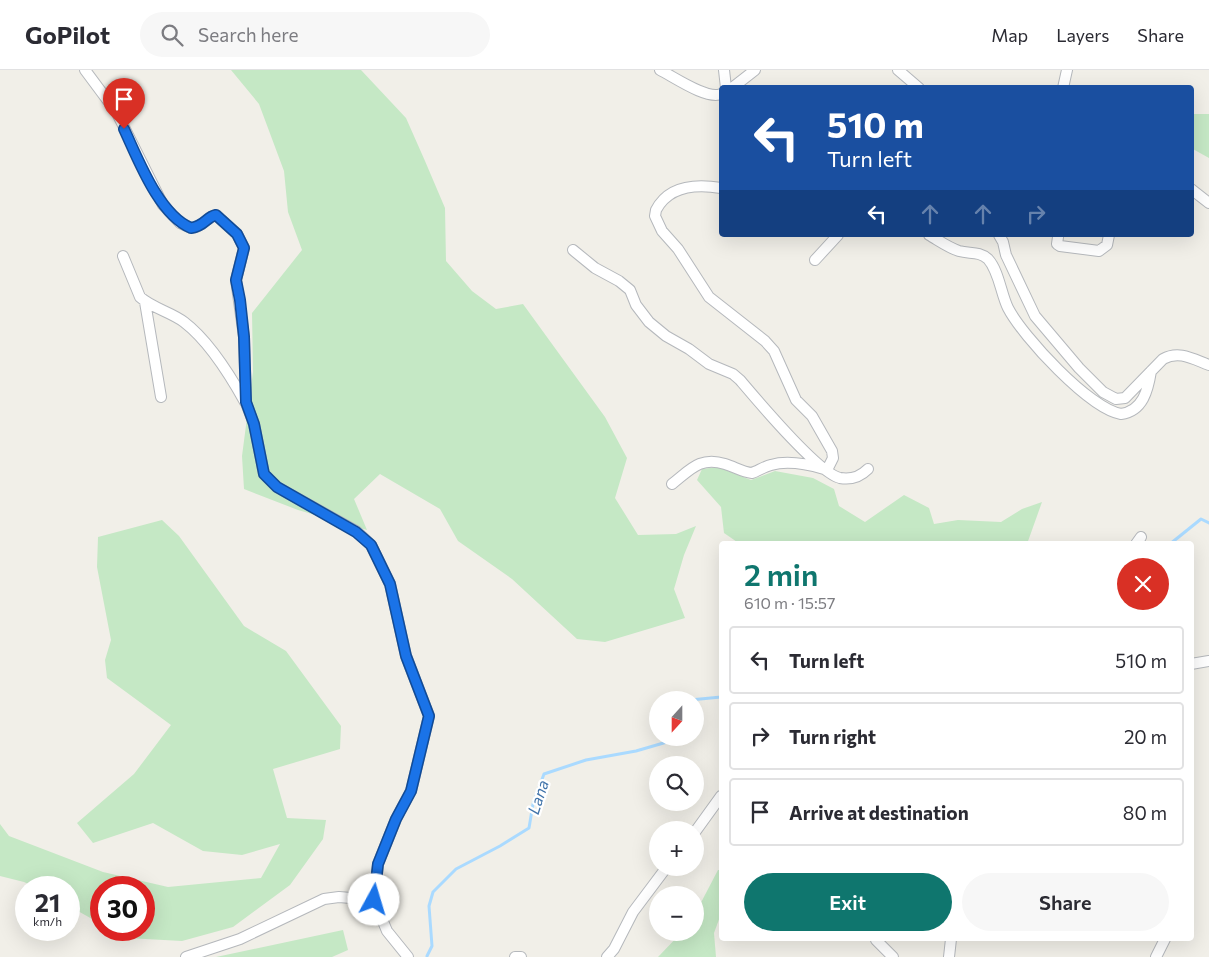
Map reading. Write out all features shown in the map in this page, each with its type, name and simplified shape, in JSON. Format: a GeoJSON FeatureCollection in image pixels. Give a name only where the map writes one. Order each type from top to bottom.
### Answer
{"type":"FeatureCollection","features":[{"type":"Feature","properties":{"kind":"street"},"geometry":{"type":"LineString","coordinates":[[85,70],[117,113],[163,205],[172,216],[191,228],[201,226],[210,217],[216,215],[231,226],[242,242],[244,248],[236,280],[244,337],[246,402]]}},
{"type":"Feature","properties":{"kind":"street"},"geometry":{"type":"LineString","coordinates":[[660,70],[706,94],[719,95]]}},
{"type":"Feature","properties":{"kind":"street"},"geometry":{"type":"LineString","coordinates":[[724,70],[726,85]]}},
{"type":"Feature","properties":{"kind":"street"},"geometry":{"type":"LineString","coordinates":[[736,85],[755,70]]}},
{"type":"Feature","properties":{"kind":"street"},"geometry":{"type":"LineString","coordinates":[[898,70],[916,85]]}},
{"type":"Feature","properties":{"kind":"street"},"geometry":{"type":"LineString","coordinates":[[1064,85],[1068,70]]}},
{"type":"Feature","properties":{"kind":"street"},"geometry":{"type":"LineString","coordinates":[[719,188],[690,187],[669,194],[656,210],[658,224],[678,249],[709,297],[766,342],[774,351],[796,400],[812,416],[832,450],[833,458],[827,470]]}},
{"type":"Feature","properties":{"kind":"street"},"geometry":{"type":"LineString","coordinates":[[1194,191],[1209,203]]}},
{"type":"Feature","properties":{"kind":"street"},"geometry":{"type":"LineString","coordinates":[[814,260],[836,237]]}},
{"type":"Feature","properties":{"kind":"street"},"geometry":{"type":"LineString","coordinates":[[933,237],[958,251],[981,254],[990,262],[1008,308],[1021,329],[1038,349],[1105,409],[1121,414],[1138,407],[1146,392],[1151,371]]}},
{"type":"Feature","properties":{"kind":"street"},"geometry":{"type":"LineString","coordinates":[[1000,237],[1034,316],[1092,383],[1111,398],[1120,399],[1129,395],[1163,359],[1175,354],[1209,365]]}},
{"type":"Feature","properties":{"kind":"street"},"geometry":{"type":"LineString","coordinates":[[1058,237],[1057,244],[1060,246],[1099,251],[1107,245],[1109,237]]}},
{"type":"Feature","properties":{"kind":"street"},"geometry":{"type":"LineString","coordinates":[[574,250],[595,268],[619,281],[630,290],[636,305],[648,322],[709,364],[733,374],[740,380],[790,437],[827,470],[839,478],[851,478],[861,476],[868,469]]}},
{"type":"Feature","properties":{"kind":"street"},"geometry":{"type":"LineString","coordinates":[[123,256],[140,297],[145,302],[164,310],[195,332],[216,358],[246,402],[254,424],[264,474],[268,481],[356,532],[371,545],[390,584],[406,656],[429,716],[411,791],[396,819],[378,864],[374,900],[388,931],[408,957]]}},
{"type":"Feature","properties":{"kind":"street"},"geometry":{"type":"LineString","coordinates":[[145,302],[161,397]]}},
{"type":"Feature","properties":{"kind":"street"},"geometry":{"type":"LineString","coordinates":[[672,484],[695,466],[714,461],[752,473],[770,465],[781,463],[806,464],[827,470]]}},
{"type":"Feature","properties":{"kind":"street"},"geometry":{"type":"LineString","coordinates":[[1194,663],[1209,661]]}},
{"type":"Feature","properties":{"kind":"street"},"geometry":{"type":"LineString","coordinates":[[703,821],[719,799]]}},
{"type":"Feature","properties":{"kind":"street"},"geometry":{"type":"LineString","coordinates":[[607,957],[614,949],[633,912],[660,876]]}},
{"type":"Feature","properties":{"kind":"street"},"geometry":{"type":"LineString","coordinates":[[186,957],[240,939],[324,899],[339,897],[374,900]]}},
{"type":"Feature","properties":{"kind":"street"},"geometry":{"type":"LineString","coordinates":[[877,941],[893,957]]}},
{"type":"Feature","properties":{"kind":"street"},"geometry":{"type":"LineString","coordinates":[[949,957],[951,941]]}},
{"type":"Feature","properties":{"kind":"street"},"geometry":{"type":"LineString","coordinates":[[1156,957],[1165,941]]}},
{"type":"Feature","properties":{"kind":"street"},"geometry":{"type":"LineString","coordinates":[[515,957],[521,957]]}},
{"type":"Feature","properties":{"kind":"green space"},"geometry":{"type":"Polygon","coordinates":[[[231,70],[361,70],[406,118],[445,208],[446,261],[472,291],[496,309],[523,304],[605,417],[627,458],[615,498],[638,535],[676,534],[696,526],[684,555],[674,589],[685,618],[605,642],[577,639],[512,579],[458,541],[440,509],[380,474],[354,499],[367,530],[298,510],[244,489],[242,456],[253,372],[252,313],[302,250],[288,212],[284,171],[259,104],[231,70]]]}},
{"type":"Feature","properties":{"kind":"green space"},"geometry":{"type":"Polygon","coordinates":[[[1194,114],[1209,114],[1209,158],[1194,150],[1194,114]]]}},
{"type":"Feature","properties":{"kind":"green space"},"geometry":{"type":"Polygon","coordinates":[[[718,467],[751,480],[775,471],[813,478],[834,489],[839,506],[865,522],[904,495],[929,508],[934,524],[958,520],[1001,522],[1022,509],[1042,502],[1028,541],[736,541],[724,533],[721,507],[697,480],[702,469],[718,467]]]}},
{"type":"Feature","properties":{"kind":"green space"},"geometry":{"type":"Polygon","coordinates":[[[162,520],[179,536],[244,626],[286,651],[341,726],[340,749],[273,769],[287,818],[326,820],[323,839],[290,885],[233,927],[182,941],[155,940],[155,884],[168,887],[261,878],[280,844],[242,855],[203,851],[153,823],[93,843],[77,823],[134,774],[171,725],[107,678],[105,660],[111,640],[97,567],[98,537],[162,520]]]}},
{"type":"Feature","properties":{"kind":"green space"},"geometry":{"type":"Polygon","coordinates":[[[0,824],[9,836],[103,872],[120,876],[90,876],[90,918],[80,912],[80,876],[15,876],[15,880],[0,876],[0,824]]]}},
{"type":"Feature","properties":{"kind":"green space"},"geometry":{"type":"Polygon","coordinates":[[[719,870],[719,919],[714,933],[716,957],[658,957],[673,941],[704,941],[704,897],[719,870]]]}},
{"type":"Feature","properties":{"kind":"green space"},"geometry":{"type":"Polygon","coordinates":[[[343,930],[348,950],[332,957],[216,957],[343,930]]]}},
{"type":"Feature","properties":{"kind":"waterway"},"geometry":{"type":"LineString","coordinates":[[1174,541],[1201,519],[1209,523]]}},
{"type":"Feature","properties":{"kind":"waterway","name":"Lana"},"geometry":{"type":"LineString","coordinates":[[704,699],[719,697]]}},
{"type":"Feature","properties":{"kind":"waterway","name":"Lana"},"geometry":{"type":"LineString","coordinates":[[427,956],[432,946],[429,906],[433,892],[456,869],[529,828],[533,804],[544,774],[586,760],[653,746]]}},
{"type":"Feature","properties":{"kind":"route"},"geometry":{"type":"LineString","coordinates":[[124,129],[163,205],[172,216],[180,223],[191,228],[201,226],[210,217],[216,215],[231,226],[242,242],[244,248],[236,280],[244,337],[246,402],[254,424],[264,474],[268,481],[366,539],[381,562],[390,584],[406,656],[429,716],[411,791],[396,819],[378,864],[374,900]]}}]}
